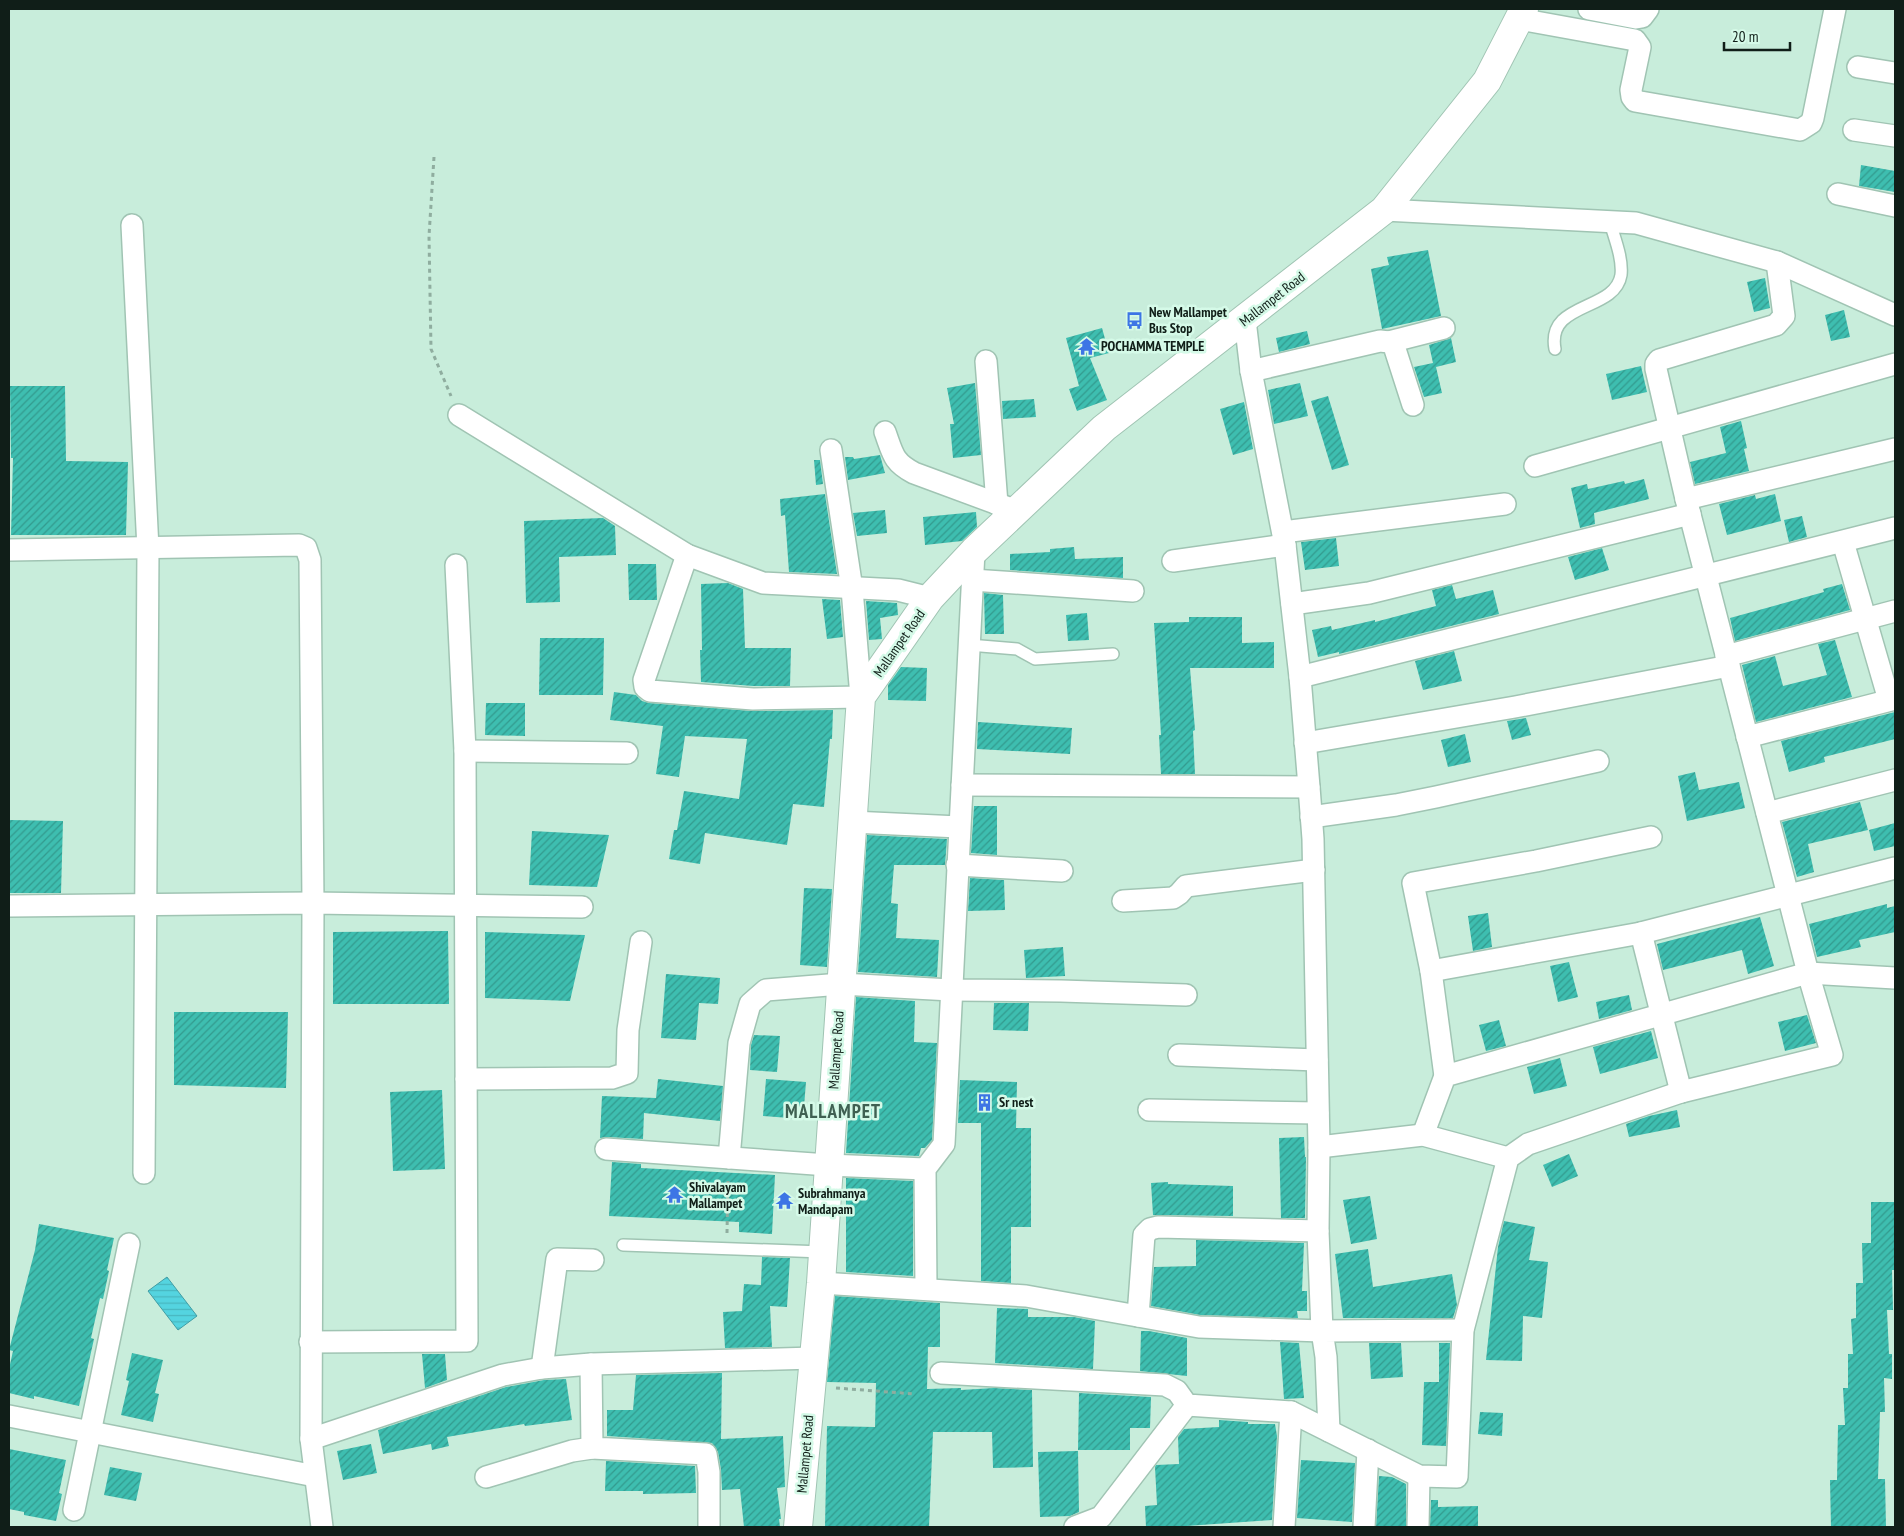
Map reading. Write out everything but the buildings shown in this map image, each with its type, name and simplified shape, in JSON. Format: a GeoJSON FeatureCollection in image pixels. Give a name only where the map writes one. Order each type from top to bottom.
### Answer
{"type":"FeatureCollection","features":[{"type":"Feature","properties":{"kind":"main road","name":"Mallampet Road"},"geometry":{"type":"LineString","coordinates":[[798,1527],[820,1283],[861,697],[930,598],[974,551],[1007,508],[1104,428],[1384,210],[1487,81],[1522,14]]}},
{"type":"Feature","properties":{"kind":"street"},"geometry":{"type":"LineString","coordinates":[[1589,9],[1636,18],[1642,16],[1648,9]]}},
{"type":"Feature","properties":{"kind":"street"},"geometry":{"type":"LineString","coordinates":[[1522,14],[1634,40],[1640,47],[1631,90],[1635,101],[1800,130],[1811,123],[1813,118],[1834,9]]}},
{"type":"Feature","properties":{"kind":"street"},"geometry":{"type":"LineString","coordinates":[[1858,67],[1895,73]]}},
{"type":"Feature","properties":{"kind":"street"},"geometry":{"type":"LineString","coordinates":[[1854,130],[1895,136]]}},
{"type":"Feature","properties":{"kind":"street"},"geometry":{"type":"LineString","coordinates":[[1838,194],[1895,206]]}},
{"type":"Feature","properties":{"kind":"street"},"geometry":{"type":"LineString","coordinates":[[1384,210],[1636,223],[1777,262],[1895,315]]}},
{"type":"Feature","properties":{"kind":"street"},"geometry":{"type":"LineString","coordinates":[[132,225],[148,548],[144,1173]]}},
{"type":"Feature","properties":{"kind":"street"},"geometry":{"type":"LineString","coordinates":[[941,1373],[1165,1385],[1176,1391],[1187,1405],[1291,1412],[1419,1476],[1457,1476],[1463,1330],[1508,1158],[1528,1144],[1681,1092],[1832,1055],[1808,973],[1705,576],[1656,369],[1656,364],[1659,360],[1776,325],[1781,321],[1784,316],[1777,262]]}},
{"type":"Feature","properties":{"kind":"street"},"geometry":{"type":"LineString","coordinates":[[1245,320],[1251,371],[1284,539],[1300,677],[1309,787],[1314,870],[1319,1147],[1318,1231],[1322,1331],[1329,1430]]}},
{"type":"Feature","properties":{"kind":"street"},"geometry":{"type":"LineString","coordinates":[[1251,371],[1380,341],[1389,342],[1444,328]]}},
{"type":"Feature","properties":{"kind":"street"},"geometry":{"type":"LineString","coordinates":[[1389,342],[1394,346],[1413,405]]}},
{"type":"Feature","properties":{"kind":"street"},"geometry":{"type":"LineString","coordinates":[[885,432],[894,458],[901,466],[914,473],[1007,508],[986,361]]}},
{"type":"Feature","properties":{"kind":"street"},"geometry":{"type":"LineString","coordinates":[[1535,466],[1895,364]]}},
{"type":"Feature","properties":{"kind":"street"},"geometry":{"type":"LineString","coordinates":[[458,415],[687,556],[763,583],[898,590],[930,598]]}},
{"type":"Feature","properties":{"kind":"street"},"geometry":{"type":"LineString","coordinates":[[1292,604],[1369,593],[1895,449]]}},
{"type":"Feature","properties":{"kind":"street"},"geometry":{"type":"LineString","coordinates":[[687,556],[644,680],[645,687],[650,691],[753,699],[861,697],[852,589],[831,450]]}},
{"type":"Feature","properties":{"kind":"street"},"geometry":{"type":"LineString","coordinates":[[1173,561],[1284,539],[1505,504]]}},
{"type":"Feature","properties":{"kind":"street"},"geometry":{"type":"LineString","coordinates":[[1300,677],[1895,528]]}},
{"type":"Feature","properties":{"kind":"street"},"geometry":{"type":"LineString","coordinates":[[1747,737],[1892,700],[1843,542]]}},
{"type":"Feature","properties":{"kind":"street"},"geometry":{"type":"LineString","coordinates":[[9,550],[299,545],[306,548],[310,560],[313,903],[311,1439],[322,1527]]}},
{"type":"Feature","properties":{"kind":"street"},"geometry":{"type":"LineString","coordinates":[[926,1289],[925,1170],[944,1144],[974,551]]}},
{"type":"Feature","properties":{"kind":"street"},"geometry":{"type":"LineString","coordinates":[[310,1342],[467,1341],[465,751],[456,565]]}},
{"type":"Feature","properties":{"kind":"street"},"geometry":{"type":"LineString","coordinates":[[972,580],[1133,591]]}},
{"type":"Feature","properties":{"kind":"street"},"geometry":{"type":"LineString","coordinates":[[1305,744],[1515,707],[1727,661],[1895,611]]}},
{"type":"Feature","properties":{"kind":"street"},"geometry":{"type":"LineString","coordinates":[[465,751],[627,753]]}},
{"type":"Feature","properties":{"kind":"street"},"geometry":{"type":"LineString","coordinates":[[1311,817],[1436,797],[1598,761]]}},
{"type":"Feature","properties":{"kind":"street"},"geometry":{"type":"LineString","coordinates":[[1767,813],[1895,780]]}},
{"type":"Feature","properties":{"kind":"street"},"geometry":{"type":"LineString","coordinates":[[962,785],[1309,787]]}},
{"type":"Feature","properties":{"kind":"street"},"geometry":{"type":"LineString","coordinates":[[852,822],[959,828]]}},
{"type":"Feature","properties":{"kind":"street"},"geometry":{"type":"LineString","coordinates":[[1423,1135],[1445,1076],[1431,971],[1413,883],[1536,862],[1651,837]]}},
{"type":"Feature","properties":{"kind":"street"},"geometry":{"type":"LineString","coordinates":[[957,865],[1062,871]]}},
{"type":"Feature","properties":{"kind":"street"},"geometry":{"type":"LineString","coordinates":[[1431,971],[1641,933],[1895,868]]}},
{"type":"Feature","properties":{"kind":"street"},"geometry":{"type":"LineString","coordinates":[[1123,901],[1173,898],[1186,886],[1314,870]]}},
{"type":"Feature","properties":{"kind":"street"},"geometry":{"type":"LineString","coordinates":[[9,906],[313,903],[582,907]]}},
{"type":"Feature","properties":{"kind":"street"},"geometry":{"type":"LineString","coordinates":[[1641,933],[1681,1092]]}},
{"type":"Feature","properties":{"kind":"street"},"geometry":{"type":"LineString","coordinates":[[466,1079],[612,1078],[627,1073],[628,1030],[641,942]]}},
{"type":"Feature","properties":{"kind":"street"},"geometry":{"type":"LineString","coordinates":[[1445,1076],[1808,973],[1895,978]]}},
{"type":"Feature","properties":{"kind":"street"},"geometry":{"type":"LineString","coordinates":[[729,1158],[739,1044],[750,1004],[766,990],[841,984],[951,990],[1186,995]]}},
{"type":"Feature","properties":{"kind":"street"},"geometry":{"type":"LineString","coordinates":[[1179,1055],[1317,1060]]}},
{"type":"Feature","properties":{"kind":"street"},"geometry":{"type":"LineString","coordinates":[[1149,1110],[1318,1113]]}},
{"type":"Feature","properties":{"kind":"street"},"geometry":{"type":"LineString","coordinates":[[1319,1147],[1423,1135],[1508,1158]]}},
{"type":"Feature","properties":{"kind":"street"},"geometry":{"type":"LineString","coordinates":[[606,1150],[925,1170]]}},
{"type":"Feature","properties":{"kind":"street"},"geometry":{"type":"LineString","coordinates":[[1138,1316],[1144,1235],[1150,1229],[1158,1227],[1318,1231]]}},
{"type":"Feature","properties":{"kind":"street"},"geometry":{"type":"LineString","coordinates":[[74,1510],[129,1244]]}},
{"type":"Feature","properties":{"kind":"street"},"geometry":{"type":"LineString","coordinates":[[542,1368],[557,1259],[593,1260]]}},
{"type":"Feature","properties":{"kind":"street"},"geometry":{"type":"LineString","coordinates":[[820,1283],[1026,1296],[1199,1327],[1322,1331],[1463,1330]]}},
{"type":"Feature","properties":{"kind":"street"},"geometry":{"type":"LineString","coordinates":[[311,1439],[503,1376],[542,1368],[591,1364],[814,1358]]}},
{"type":"Feature","properties":{"kind":"street"},"geometry":{"type":"LineString","coordinates":[[591,1364],[592,1448]]}},
{"type":"Feature","properties":{"kind":"street"},"geometry":{"type":"LineString","coordinates":[[1075,1527],[1106,1522],[1187,1405]]}},
{"type":"Feature","properties":{"kind":"street"},"geometry":{"type":"LineString","coordinates":[[1284,1527],[1291,1412]]}},
{"type":"Feature","properties":{"kind":"street"},"geometry":{"type":"LineString","coordinates":[[9,1416],[316,1476]]}},
{"type":"Feature","properties":{"kind":"street"},"geometry":{"type":"LineString","coordinates":[[486,1477],[572,1451],[592,1448],[706,1454],[709,1472],[710,1527]]}},
{"type":"Feature","properties":{"kind":"street"},"geometry":{"type":"LineString","coordinates":[[1364,1527],[1368,1450]]}},
{"type":"Feature","properties":{"kind":"street"},"geometry":{"type":"LineString","coordinates":[[1418,1527],[1419,1476]]}},
{"type":"Feature","properties":{"kind":"lane"},"geometry":{"type":"LineString","coordinates":[[1555,349],[1553,339],[1556,328],[1564,317],[1606,295],[1617,285],[1621,276],[1621,265],[1610,222]]}},
{"type":"Feature","properties":{"kind":"lane"},"geometry":{"type":"LineString","coordinates":[[969,645],[1017,649],[1035,659],[1114,654]]}},
{"type":"Feature","properties":{"kind":"lane"},"geometry":{"type":"LineString","coordinates":[[623,1245],[822,1252]]}},
{"type":"Feature","properties":{"kind":"path"},"geometry":{"type":"LineString","coordinates":[[434,157],[429,236],[431,349],[458,415]]}},
{"type":"Feature","properties":{"kind":"path"},"geometry":{"type":"LineString","coordinates":[[726,1250],[729,1158]]}},
{"type":"Feature","properties":{"kind":"path"},"geometry":{"type":"LineString","coordinates":[[811,1386],[915,1394]]}},
{"type":"Feature","properties":{"kind":"water"},"geometry":{"type":"Polygon","coordinates":[[[167,1277],[197,1316],[178,1330],[148,1291],[167,1277]]]}},
{"type":"Feature","properties":{"kind":"place","name":"New Mallampet Bus Stop"},"geometry":{"type":"Point","coordinates":[1135,320]}},
{"type":"Feature","properties":{"kind":"place","name":"POCHAMMA TEMPLE"},"geometry":{"type":"Point","coordinates":[1087,346]}},
{"type":"Feature","properties":{"kind":"place","name":"Sr nest"},"geometry":{"type":"Point","coordinates":[985,1102]}},
{"type":"Feature","properties":{"kind":"place","name":"Shivalayam Mallampet"},"geometry":{"type":"Point","coordinates":[675,1195]}},
{"type":"Feature","properties":{"kind":"place","name":"Subrahmanya Mandapam"},"geometry":{"type":"Point","coordinates":[784,1201]}},
{"type":"Feature","properties":{"kind":"district","name":"MALLAMPET"},"geometry":{"type":"Point","coordinates":[833,1111]}}]}
